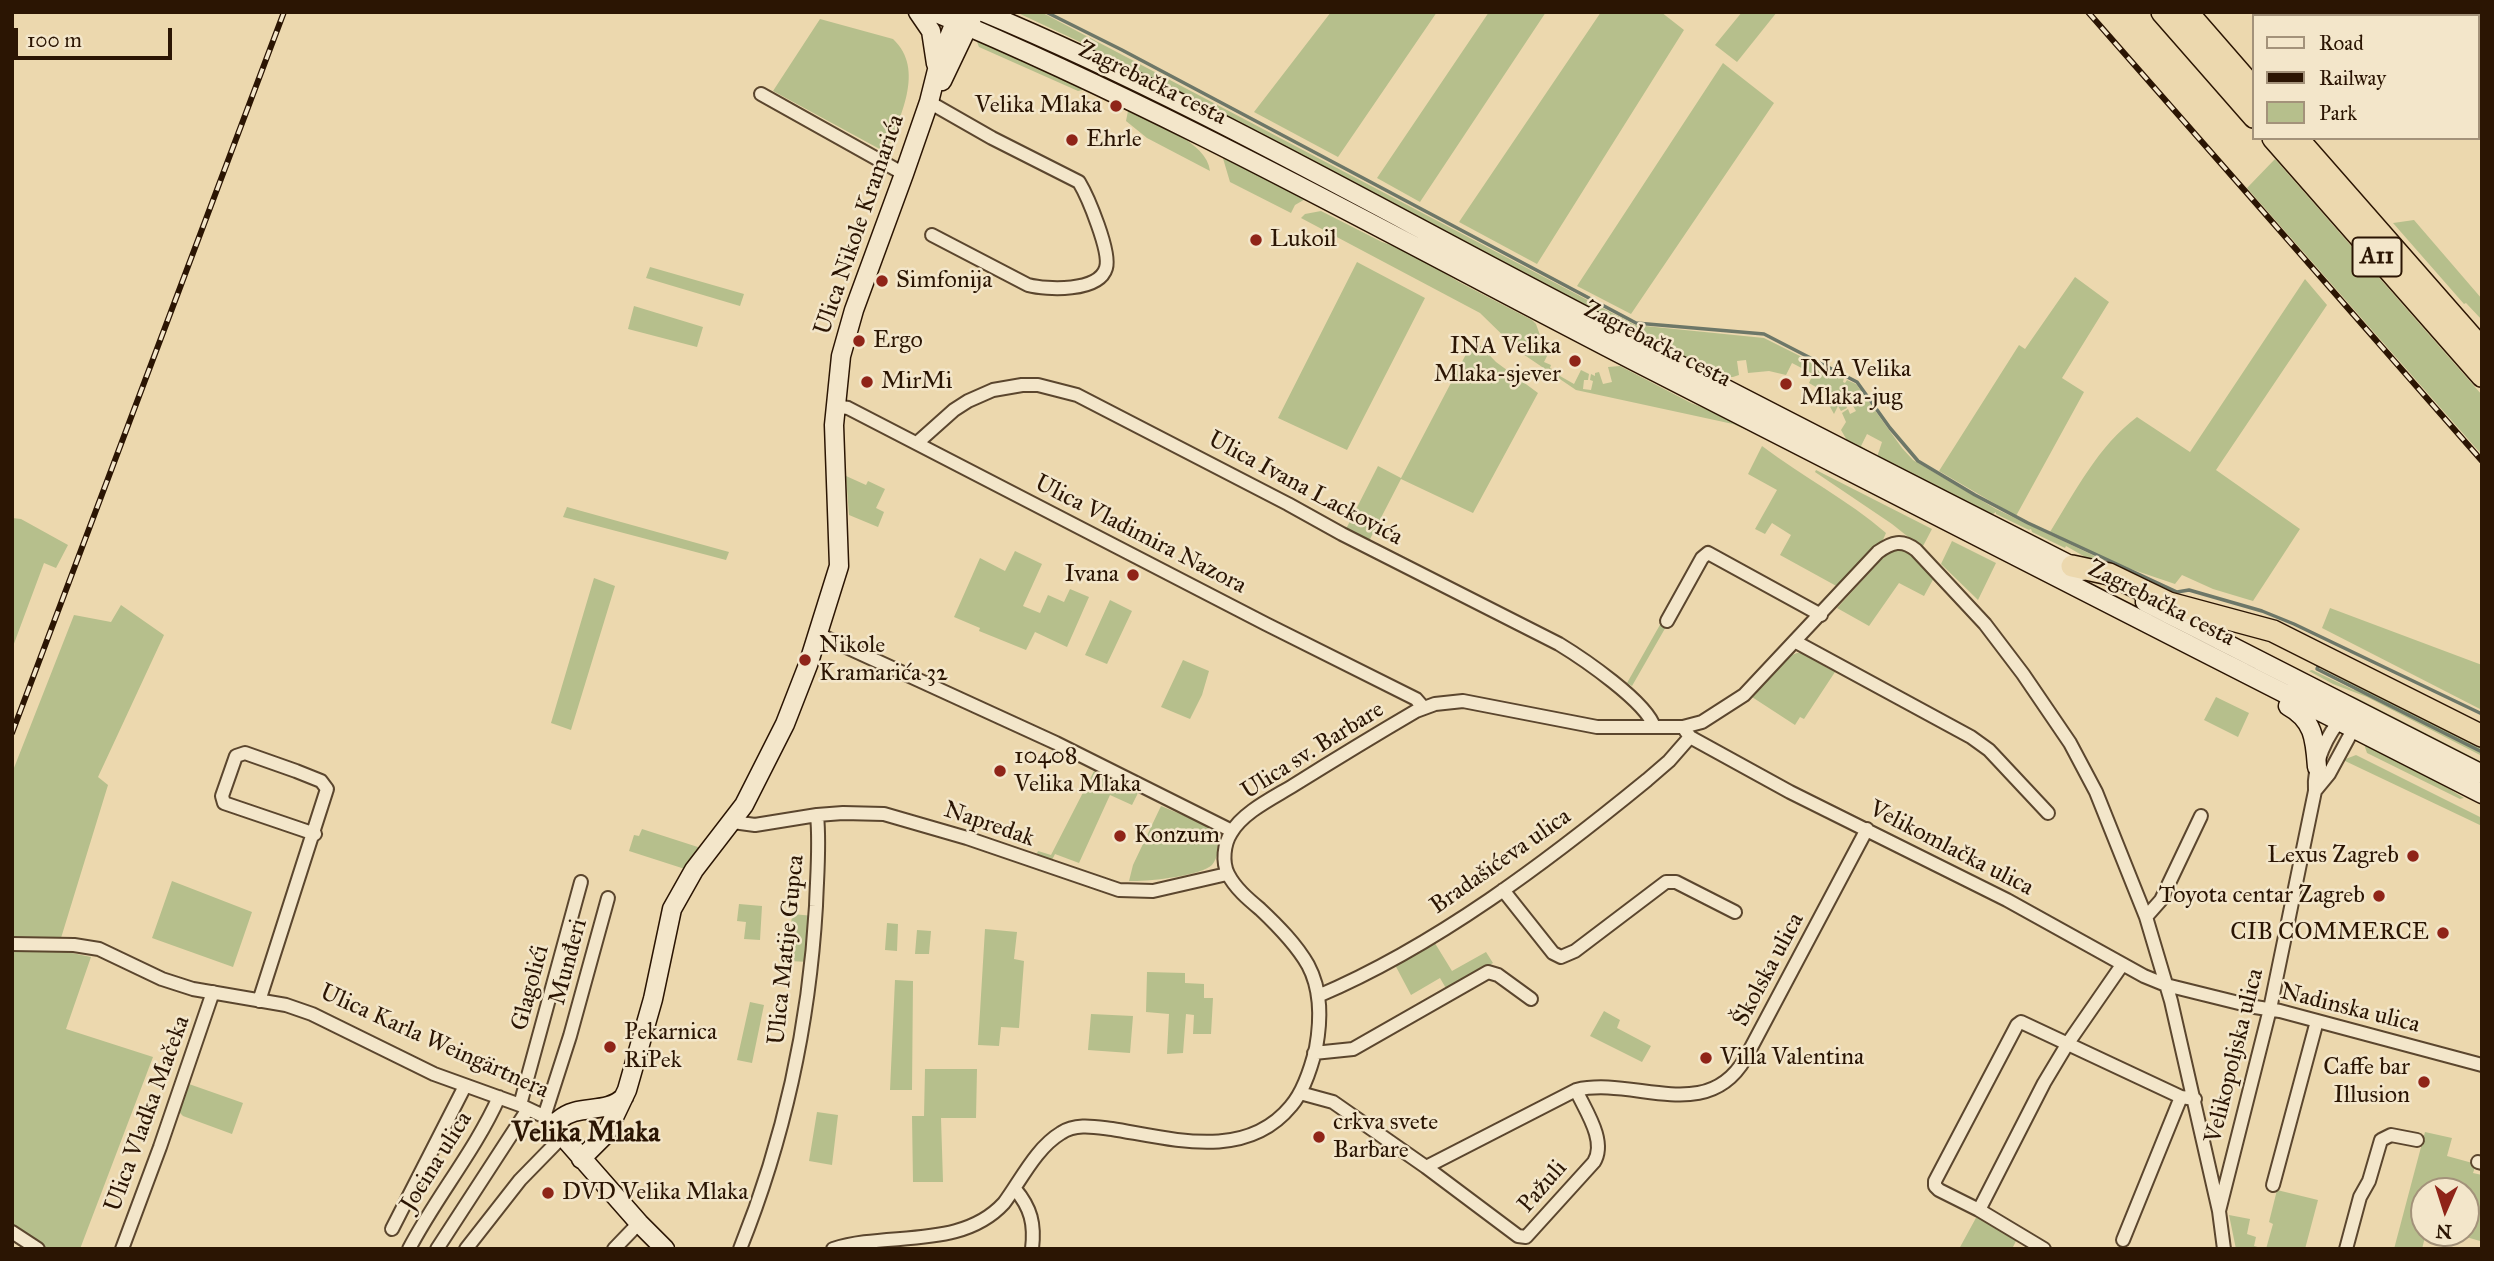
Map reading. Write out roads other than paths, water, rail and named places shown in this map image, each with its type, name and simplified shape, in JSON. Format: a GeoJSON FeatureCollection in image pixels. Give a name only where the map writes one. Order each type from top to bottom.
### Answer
{"type":"FeatureCollection","features":[{"type":"Feature","properties":{"kind":"highway"},"geometry":{"type":"LineString","coordinates":[[2162,12],[2252,115]]}},
{"type":"Feature","properties":{"kind":"highway"},"geometry":{"type":"LineString","coordinates":[[2187,12],[2252,87]]}},
{"type":"Feature","properties":{"kind":"highway","name":"A11"},"geometry":{"type":"LineString","coordinates":[[2275,140],[2482,376]]}},
{"type":"Feature","properties":{"kind":"highway","name":"A11"},"geometry":{"type":"LineString","coordinates":[[2299,140],[2482,349]]}},
{"type":"Feature","properties":{"kind":"highway"},"geometry":{"type":"LineString","coordinates":[[2072,566],[2109,575],[2169,603],[2273,631],[2482,736]]}},
{"type":"Feature","properties":{"kind":"main road"},"geometry":{"type":"LineString","coordinates":[[918,12],[931,31],[936,72]]}},
{"type":"Feature","properties":{"kind":"main road","name":"Zagrebačka cesta"},"geometry":{"type":"LineString","coordinates":[[933,12],[964,18],[1211,140],[1634,361],[2482,794]]}},
{"type":"Feature","properties":{"kind":"main road","name":"Zagrebačka cesta"},"geometry":{"type":"LineString","coordinates":[[982,12],[1102,64],[1226,126],[1775,416],[2482,774]]}},
{"type":"Feature","properties":{"kind":"main road"},"geometry":{"type":"LineString","coordinates":[[1009,12],[1028,31]]}},
{"type":"Feature","properties":{"kind":"main road","name":"Ulica Nikole Kramarića"},"geometry":{"type":"LineString","coordinates":[[581,1159],[606,1134],[624,1097],[653,999],[672,909],[694,870],[733,822],[748,797],[790,715],[818,634],[839,566],[835,406],[841,356],[854,310],[929,102],[936,72],[964,18]]}},
{"type":"Feature","properties":{"kind":"main road","name":"Ulica Nikole Kramarića"},"geometry":{"type":"LineString","coordinates":[[929,102],[944,79],[964,18]]}},
{"type":"Feature","properties":{"kind":"main road"},"geometry":{"type":"LineString","coordinates":[[2262,683],[2282,702],[2303,716],[2310,726],[2314,736],[2317,767]]}},
{"type":"Feature","properties":{"kind":"main road","name":"Ulica Karla Weingärtnera"},"geometry":{"type":"LineString","coordinates":[[555,1126],[562,1117],[572,1112],[611,1106],[624,1097]]}},
{"type":"Feature","properties":{"kind":"main road"},"geometry":{"type":"LineString","coordinates":[[555,1126],[581,1159],[662,1248]]}},
{"type":"Feature","properties":{"kind":"street"},"geometry":{"type":"LineString","coordinates":[[761,94],[904,174]]}},
{"type":"Feature","properties":{"kind":"street"},"geometry":{"type":"LineString","coordinates":[[929,102],[992,138],[1079,181],[1105,250],[1107,265],[1103,276],[1093,282],[1072,287],[1040,288],[1028,285],[932,235]]}},
{"type":"Feature","properties":{"kind":"street","name":"Ulica Ivana Lackovića"},"geometry":{"type":"LineString","coordinates":[[917,443],[968,401],[993,390],[1022,384],[1038,385],[1077,395],[1559,644],[1612,680],[1647,713],[1654,727]]}},
{"type":"Feature","properties":{"kind":"street","name":"Ulica Vladimira Nazora"},"geometry":{"type":"LineString","coordinates":[[835,406],[848,408],[917,443],[1416,699],[1423,707]]}},
{"type":"Feature","properties":{"kind":"street","name":"Ulica sv. Barbare"},"geometry":{"type":"LineString","coordinates":[[1227,874],[1225,852],[1232,831],[1256,809],[1423,707],[1449,702],[1471,702],[1585,725],[1654,727],[1686,732],[1733,704],[1796,642],[1878,552],[1899,542],[1910,545],[1966,602],[2044,703],[2070,743],[2096,792],[2147,916]]}},
{"type":"Feature","properties":{"kind":"street"},"geometry":{"type":"LineString","coordinates":[[1667,621],[1707,553],[1821,615]]}},
{"type":"Feature","properties":{"kind":"street"},"geometry":{"type":"LineString","coordinates":[[818,634],[1056,743],[1232,831]]}},
{"type":"Feature","properties":{"kind":"street"},"geometry":{"type":"LineString","coordinates":[[1796,642],[1971,737],[1989,750],[2048,813]]}},
{"type":"Feature","properties":{"kind":"street","name":"Velikopoljska ulica"},"geometry":{"type":"LineString","coordinates":[[2224,1249],[2219,1211],[2270,1009],[2315,792],[2317,767],[2329,738],[2357,719],[2355,708]]}},
{"type":"Feature","properties":{"kind":"street","name":"Velikopoljska ulica"},"geometry":{"type":"LineString","coordinates":[[2315,792],[2329,774],[2346,725]]}},
{"type":"Feature","properties":{"kind":"street","name":"Velikomlačka ulica"},"geometry":{"type":"LineString","coordinates":[[1686,732],[1790,792],[2007,900],[2123,965],[2166,985],[2208,995]]}},
{"type":"Feature","properties":{"kind":"street","name":"Bradašićeva ulica"},"geometry":{"type":"LineString","coordinates":[[1318,996],[1399,955],[1503,890],[1627,797],[1669,761],[1686,732]]}},
{"type":"Feature","properties":{"kind":"street"},"geometry":{"type":"LineString","coordinates":[[259,1001],[315,834],[327,794],[325,784],[321,780],[245,753],[236,756],[222,796],[224,803],[315,834]]}},
{"type":"Feature","properties":{"kind":"street","name":"Napredak"},"geometry":{"type":"LineString","coordinates":[[733,822],[755,825],[817,815],[860,812],[900,817],[1119,890],[1153,891],[1227,874]]}},
{"type":"Feature","properties":{"kind":"street","name":"Ulica Matije Gupca"},"geometry":{"type":"LineString","coordinates":[[740,1249],[781,1126],[802,1042],[813,950],[818,863],[817,815]]}},
{"type":"Feature","properties":{"kind":"street"},"geometry":{"type":"LineString","coordinates":[[2200,816],[2161,900],[2147,916],[2166,985],[2188,1098],[2219,1211]]}},
{"type":"Feature","properties":{"kind":"street","name":"Školska ulica"},"geometry":{"type":"LineString","coordinates":[[1426,1167],[1576,1090],[1602,1087],[1688,1096],[1710,1091],[1728,1080],[1745,1059],[1867,829]]}},
{"type":"Feature","properties":{"kind":"street"},"geometry":{"type":"LineString","coordinates":[[833,1249],[860,1242],[959,1231],[987,1219],[1015,1189],[1051,1140],[1073,1128],[1098,1127],[1192,1141],[1238,1140],[1270,1128],[1300,1093],[1320,1026],[1318,996],[1309,968],[1292,941],[1246,897],[1227,874]]}},
{"type":"Feature","properties":{"kind":"street","name":"Glagolići"},"geometry":{"type":"LineString","coordinates":[[437,1249],[524,1107],[581,882]]}},
{"type":"Feature","properties":{"kind":"street"},"geometry":{"type":"LineString","coordinates":[[1503,890],[1553,953],[1561,957],[1575,951],[1666,882],[1676,882],[1735,912]]}},
{"type":"Feature","properties":{"kind":"street","name":"Munđeri"},"geometry":{"type":"LineString","coordinates":[[555,1126],[570,1037],[608,898]]}},
{"type":"Feature","properties":{"kind":"street","name":"Ulica Karla Weingärtnera"},"geometry":{"type":"LineString","coordinates":[[12,944],[74,945],[99,949],[162,979],[213,992],[286,1005],[312,1014],[434,1074],[524,1107],[555,1126]]}},
{"type":"Feature","properties":{"kind":"street"},"geometry":{"type":"LineString","coordinates":[[1979,1210],[2044,1083],[2068,1043],[2123,965]]}},
{"type":"Feature","properties":{"kind":"street"},"geometry":{"type":"LineString","coordinates":[[1314,1053],[1353,1049],[1488,972],[1498,975],[1531,999]]}},
{"type":"Feature","properties":{"kind":"street","name":"Ulica Vladka Mačeka"},"geometry":{"type":"LineString","coordinates":[[122,1249],[213,992]]}},
{"type":"Feature","properties":{"kind":"street","name":"Nadinska ulica"},"geometry":{"type":"LineString","coordinates":[[2208,995],[2482,1065]]}},
{"type":"Feature","properties":{"kind":"street"},"geometry":{"type":"LineString","coordinates":[[2273,1185],[2317,1021]]}},
{"type":"Feature","properties":{"kind":"street"},"geometry":{"type":"LineString","coordinates":[[2044,1249],[1935,1186],[2017,1025],[2026,1023],[2188,1098]]}},
{"type":"Feature","properties":{"kind":"street","name":"Jocina ulica"},"geometry":{"type":"LineString","coordinates":[[392,1229],[465,1086]]}},
{"type":"Feature","properties":{"kind":"street","name":"Pažuli"},"geometry":{"type":"LineString","coordinates":[[1426,1167],[1518,1236],[1526,1237],[1594,1162],[1599,1152],[1597,1139],[1576,1090]]}},
{"type":"Feature","properties":{"kind":"street"},"geometry":{"type":"LineString","coordinates":[[1300,1093],[1333,1102],[1426,1167]]}},
{"type":"Feature","properties":{"kind":"street","name":"Jocina ulica"},"geometry":{"type":"LineString","coordinates":[[409,1249],[420,1227],[471,1149],[499,1097]]}},
{"type":"Feature","properties":{"kind":"street"},"geometry":{"type":"LineString","coordinates":[[2123,1240],[2188,1098]]}},
{"type":"Feature","properties":{"kind":"street"},"geometry":{"type":"LineString","coordinates":[[466,1249],[520,1180],[555,1126]]}},
{"type":"Feature","properties":{"kind":"street"},"geometry":{"type":"LineString","coordinates":[[2346,1249],[2360,1197],[2369,1181],[2381,1140],[2390,1135],[2417,1140]]}},
{"type":"Feature","properties":{"kind":"street"},"geometry":{"type":"LineString","coordinates":[[1015,1189],[1024,1199],[1031,1214],[1032,1249]]}},
{"type":"Feature","properties":{"kind":"street"},"geometry":{"type":"LineString","coordinates":[[614,1249],[639,1223]]}},
{"type":"Feature","properties":{"kind":"street"},"geometry":{"type":"LineString","coordinates":[[12,1232],[38,1249]]}},
{"type":"Feature","properties":{"kind":"waterway"},"geometry":{"type":"LineString","coordinates":[[1046,12],[1636,323],[1764,334],[1857,382],[1918,461],[2028,523],[2177,592],[2189,590],[2262,611],[2294,624],[2482,714]]}},
{"type":"Feature","properties":{"kind":"waterway"},"geometry":{"type":"LineString","coordinates":[[2319,664],[2317,669],[2482,752]]}},
{"type":"Feature","properties":{"kind":"railway"},"geometry":{"type":"LineString","coordinates":[[12,733],[284,12]]}},
{"type":"Feature","properties":{"kind":"railway"},"geometry":{"type":"LineString","coordinates":[[2088,12],[2482,461]]}},
{"type":"Feature","properties":{"kind":"place","name":"Velika Mlaka"},"geometry":{"type":"Point","coordinates":[1116,106]}},
{"type":"Feature","properties":{"kind":"place","name":"Ehrle"},"geometry":{"type":"Point","coordinates":[1072,140]}},
{"type":"Feature","properties":{"kind":"place","name":"Lukoil"},"geometry":{"type":"Point","coordinates":[1256,240]}},
{"type":"Feature","properties":{"kind":"place","name":"Simfonija"},"geometry":{"type":"Point","coordinates":[882,281]}},
{"type":"Feature","properties":{"kind":"place","name":"Ergo"},"geometry":{"type":"Point","coordinates":[859,341]}},
{"type":"Feature","properties":{"kind":"place","name":"INA Velika Mlaka-sjever"},"geometry":{"type":"Point","coordinates":[1575,361]}},
{"type":"Feature","properties":{"kind":"place","name":"MirMi"},"geometry":{"type":"Point","coordinates":[867,382]}},
{"type":"Feature","properties":{"kind":"place","name":"INA Velika Mlaka-jug"},"geometry":{"type":"Point","coordinates":[1786,384]}},
{"type":"Feature","properties":{"kind":"place","name":"Ivana"},"geometry":{"type":"Point","coordinates":[1133,575]}},
{"type":"Feature","properties":{"kind":"place","name":"Nikole Kramarića 32"},"geometry":{"type":"Point","coordinates":[805,660]}},
{"type":"Feature","properties":{"kind":"place","name":"10408 Velika Mlaka"},"geometry":{"type":"Point","coordinates":[1000,771]}},
{"type":"Feature","properties":{"kind":"place","name":"Konzum"},"geometry":{"type":"Point","coordinates":[1120,836]}},
{"type":"Feature","properties":{"kind":"place","name":"Lexus Zagreb"},"geometry":{"type":"Point","coordinates":[2413,856]}},
{"type":"Feature","properties":{"kind":"place","name":"Toyota centar Zagreb"},"geometry":{"type":"Point","coordinates":[2379,896]}},
{"type":"Feature","properties":{"kind":"place","name":"CIB COMMERCE"},"geometry":{"type":"Point","coordinates":[2443,933]}},
{"type":"Feature","properties":{"kind":"place","name":"Pekarnica RiPek"},"geometry":{"type":"Point","coordinates":[610,1047]}},
{"type":"Feature","properties":{"kind":"place","name":"Villa Valentina"},"geometry":{"type":"Point","coordinates":[1706,1058]}},
{"type":"Feature","properties":{"kind":"place","name":"Caffe bar Illusion"},"geometry":{"type":"Point","coordinates":[2424,1082]}},
{"type":"Feature","properties":{"kind":"place","name":"crkva svete Barbare"},"geometry":{"type":"Point","coordinates":[1319,1137]}},
{"type":"Feature","properties":{"kind":"place","name":"DVD Velika Mlaka"},"geometry":{"type":"Point","coordinates":[548,1193]}},
{"type":"Feature","properties":{"kind":"district","name":"Velika Mlaka"},"geometry":{"type":"Point","coordinates":[586,1134]}}]}
